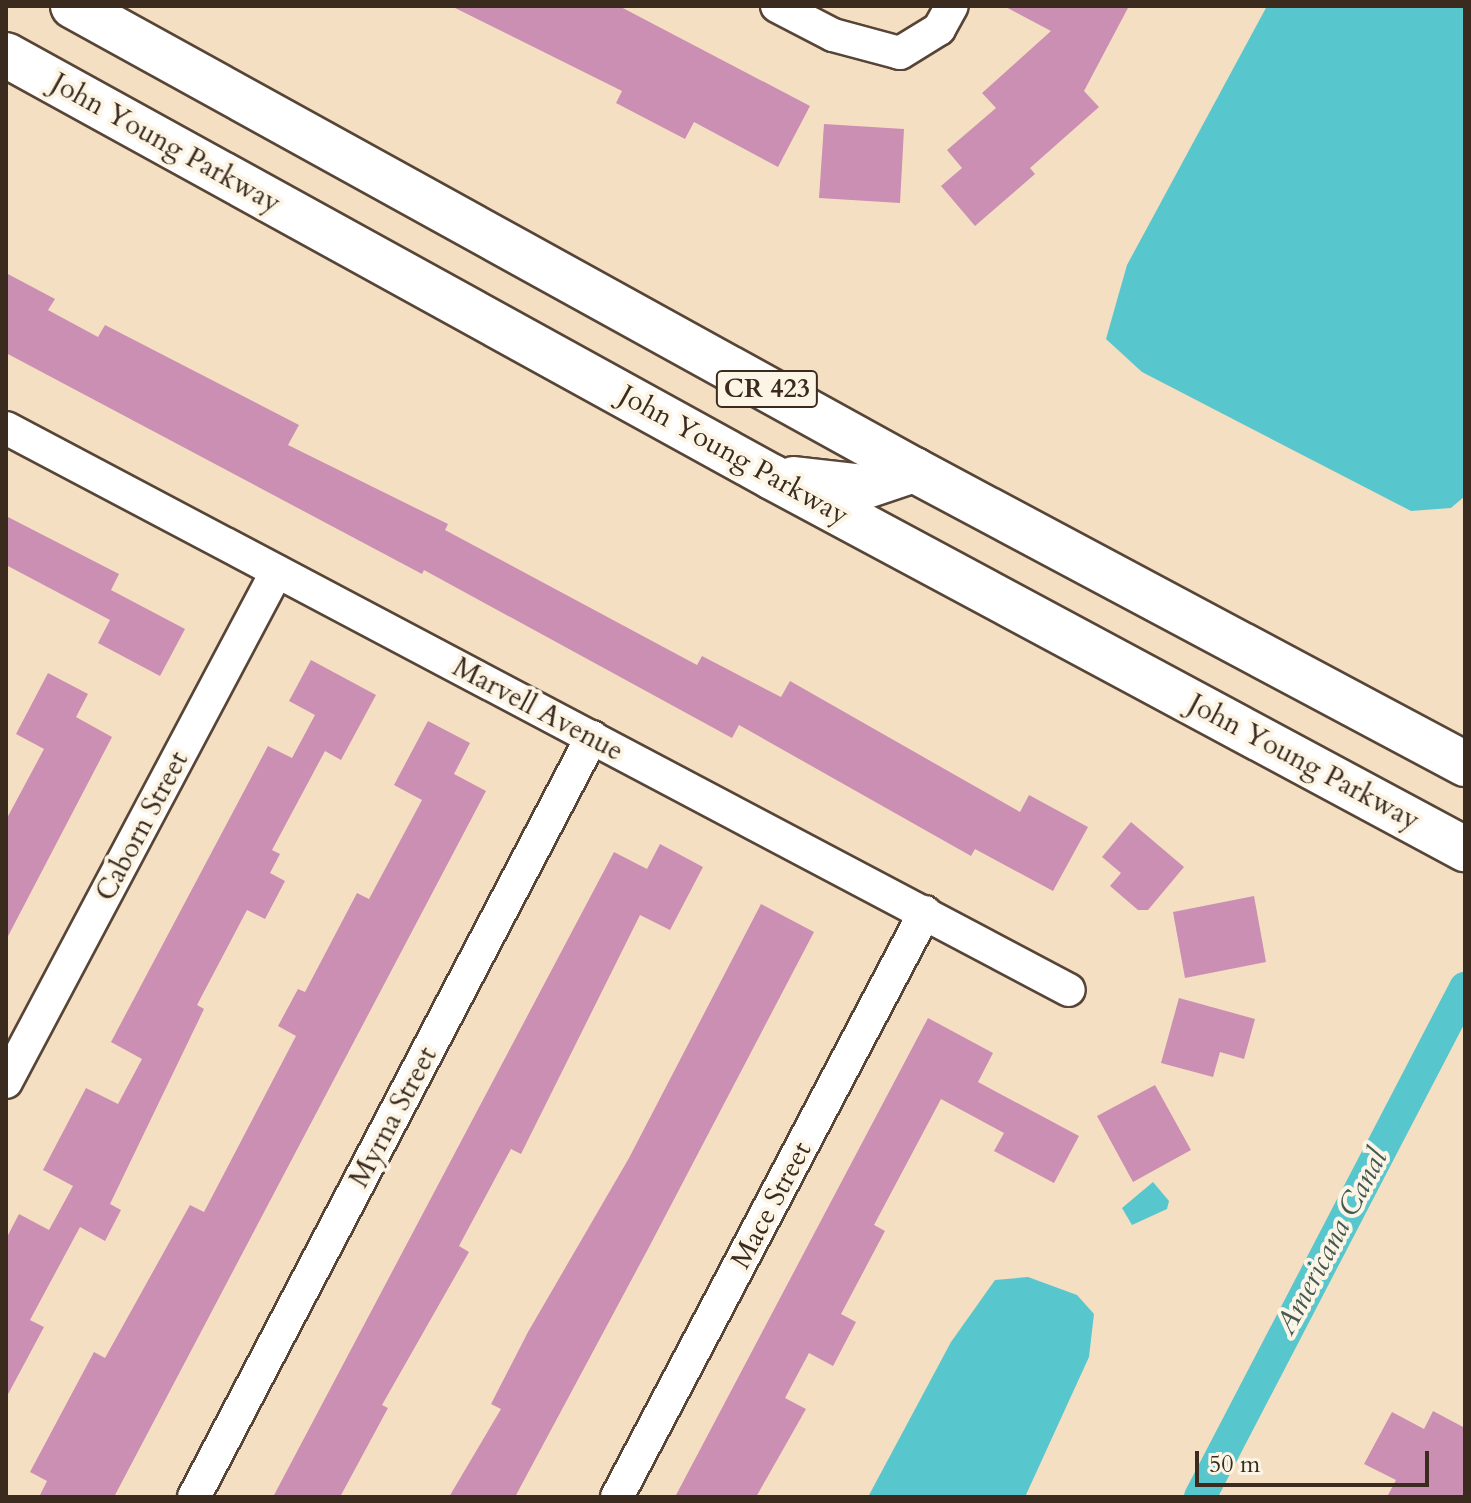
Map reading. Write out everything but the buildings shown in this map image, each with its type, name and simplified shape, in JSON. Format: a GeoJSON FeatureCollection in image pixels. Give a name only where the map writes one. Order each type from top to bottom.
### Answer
{"type":"FeatureCollection","features":[{"type":"Feature","properties":{"kind":"highway","name":"CR 423"},"geometry":{"type":"LineString","coordinates":[[73,6],[914,470],[1465,764]]}},
{"type":"Feature","properties":{"kind":"highway","name":"John Young Parkway"},"geometry":{"type":"LineString","coordinates":[[6,55],[772,477],[1465,849]]}},
{"type":"Feature","properties":{"kind":"highway"},"geometry":{"type":"LineString","coordinates":[[772,477],[863,487],[914,470]]}},
{"type":"Feature","properties":{"kind":"street"},"geometry":{"type":"LineString","coordinates":[[777,6],[833,35],[900,53],[939,29],[952,6]]}},
{"type":"Feature","properties":{"kind":"street","name":"Marvell Avenue"},"geometry":{"type":"LineString","coordinates":[[6,428],[1069,990]]}},
{"type":"Feature","properties":{"kind":"street","name":"Caborn Street"},"geometry":{"type":"LineString","coordinates":[[6,1082],[277,571]]}},
{"type":"Feature","properties":{"kind":"street","name":"Myrna Street"},"geometry":{"type":"LineString","coordinates":[[194,1497],[592,737]]}},
{"type":"Feature","properties":{"kind":"street","name":"Mace Street"},"geometry":{"type":"LineString","coordinates":[[617,1497],[925,912]]}},
{"type":"Feature","properties":{"kind":"water"},"geometry":{"type":"Polygon","coordinates":[[[1267,6],[1465,6],[1465,496],[1451,508],[1411,511],[1142,372],[1106,339],[1127,265],[1267,6]]]}},
{"type":"Feature","properties":{"kind":"water"},"geometry":{"type":"Polygon","coordinates":[[[1153,1182],[1169,1201],[1167,1209],[1132,1225],[1122,1208],[1153,1182]]]}},
{"type":"Feature","properties":{"kind":"water"},"geometry":{"type":"Polygon","coordinates":[[[1028,1277],[1077,1295],[1094,1314],[1089,1357],[1025,1497],[868,1497],[951,1342],[995,1280],[1028,1277]]]}},
{"type":"Feature","properties":{"kind":"waterway","name":"Americana Canal"},"geometry":{"type":"LineString","coordinates":[[1200,1497],[1465,988]]}}]}
